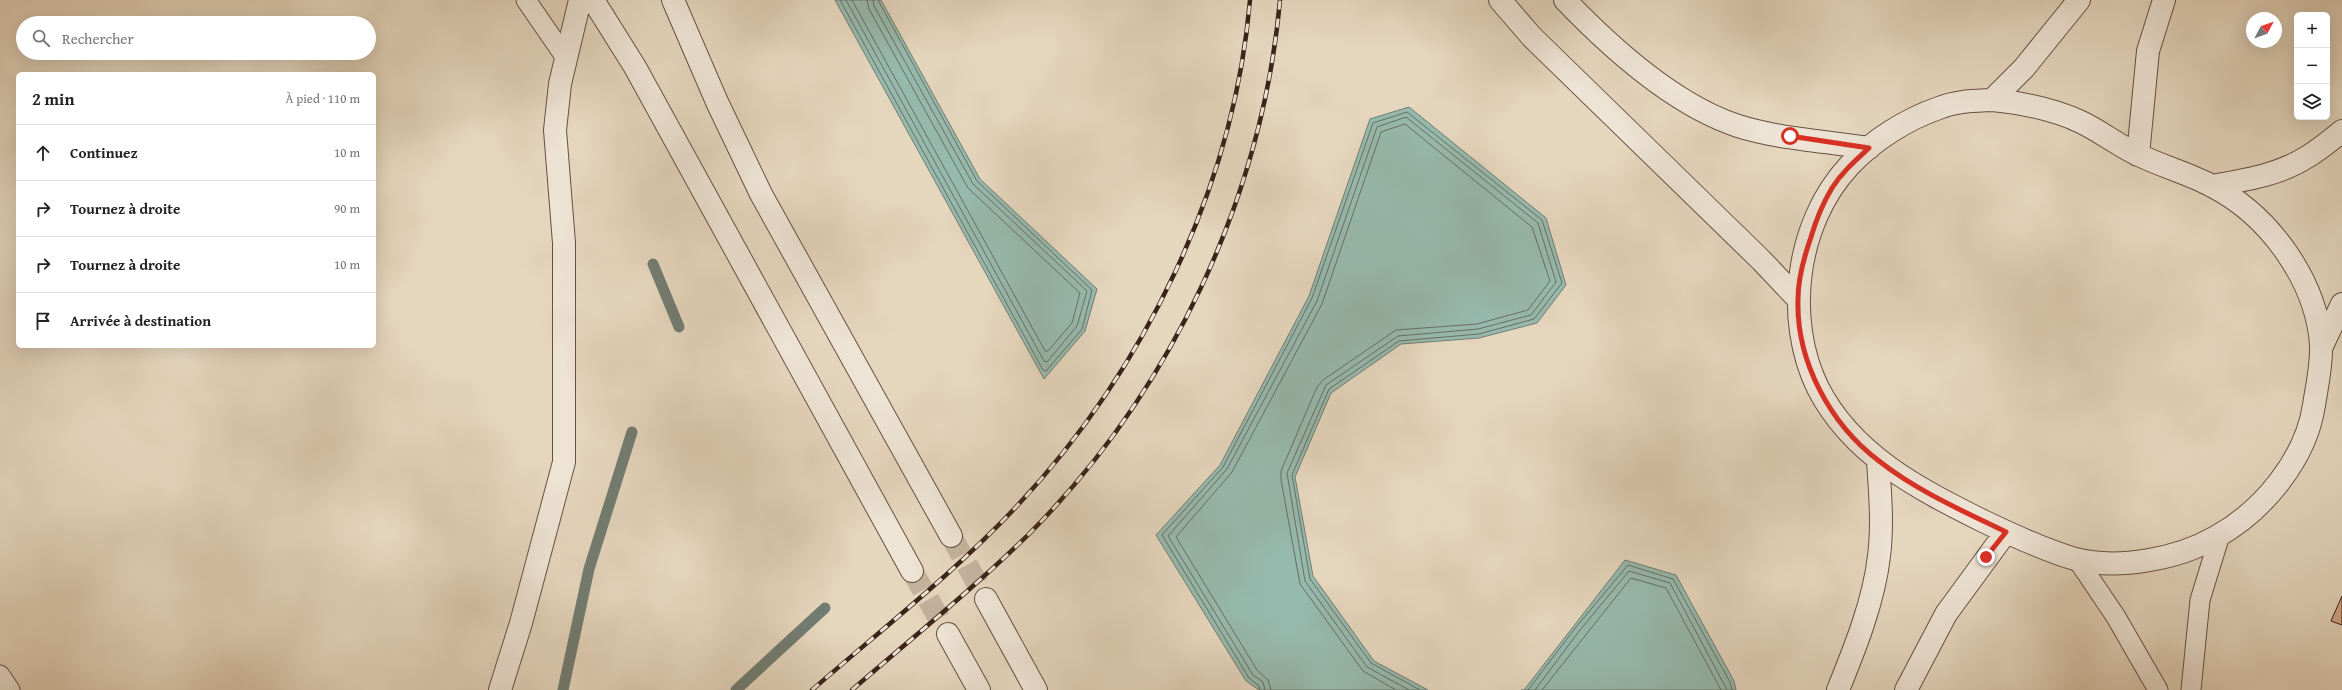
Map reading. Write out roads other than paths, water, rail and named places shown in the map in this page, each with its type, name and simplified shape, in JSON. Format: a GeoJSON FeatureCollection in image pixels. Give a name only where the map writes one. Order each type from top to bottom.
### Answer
{"type":"FeatureCollection","features":[{"type":"Feature","properties":{"kind":"street"},"geometry":{"type":"LineString","coordinates":[[500,690],[521,623],[564,462],[564,243],[555,130],[560,84],[580,0]]}},
{"type":"Feature","properties":{"kind":"street"},"geometry":{"type":"LineString","coordinates":[[593,0],[635,67],[912,571]]}},
{"type":"Feature","properties":{"kind":"street"},"geometry":{"type":"LineString","coordinates":[[673,0],[717,102],[761,194],[950,536]]}},
{"type":"Feature","properties":{"kind":"street"},"geometry":{"type":"LineString","coordinates":[[1500,0],[1532,37],[1761,260],[1798,299]]}},
{"type":"Feature","properties":{"kind":"street"},"geometry":{"type":"LineString","coordinates":[[1565,0],[1619,52],[1684,100],[1709,114],[1737,126],[1763,132],[1869,148]]}},
{"type":"Feature","properties":{"kind":"street"},"geometry":{"type":"LineString","coordinates":[[1992,100],[2024,68],[2079,0]]}},
{"type":"Feature","properties":{"kind":"street"},"geometry":{"type":"LineString","coordinates":[[2138,155],[2148,51],[2164,0]]}},
{"type":"Feature","properties":{"kind":"street"},"geometry":{"type":"LineString","coordinates":[[1992,100],[2021,102],[2051,110],[2082,122],[2138,155],[2212,186],[2240,204],[2264,226],[2288,255],[2300,274],[2311,299],[2318,323],[2321,348],[2312,417],[2304,441],[2286,472],[2266,496],[2244,517],[2220,535],[2176,555],[2146,561],[2113,562],[2077,559],[2006,532],[1936,497],[1878,461],[1851,434],[1819,391],[1809,367],[1800,335],[1798,299],[1804,258],[1816,219],[1832,188],[1849,166],[1869,148],[1893,131],[1940,107],[1962,102],[1992,100]]}},
{"type":"Feature","properties":{"kind":"street"},"geometry":{"type":"LineString","coordinates":[[2212,186],[2262,176],[2287,167],[2307,157],[2342,131]]}},
{"type":"Feature","properties":{"kind":"street"},"geometry":{"type":"LineString","coordinates":[[2321,348],[2342,304]]}},
{"type":"Feature","properties":{"kind":"street"},"geometry":{"type":"LineString","coordinates":[[1838,690],[1874,586],[1880,555],[1881,518],[1878,461]]}},
{"type":"Feature","properties":{"kind":"street"},"geometry":{"type":"LineString","coordinates":[[1906,690],[1946,614],[2006,532]]}},
{"type":"Feature","properties":{"kind":"street"},"geometry":{"type":"LineString","coordinates":[[986,599],[1036,690]]}},
{"type":"Feature","properties":{"kind":"street"},"geometry":{"type":"LineString","coordinates":[[948,634],[979,690]]}},
{"type":"Feature","properties":{"kind":"lane"},"geometry":{"type":"LineString","coordinates":[[526,0],[566,58]]}},
{"type":"Feature","properties":{"kind":"lane"},"geometry":{"type":"LineString","coordinates":[[2191,690],[2200,600],[2220,535]]}},
{"type":"Feature","properties":{"kind":"lane"},"geometry":{"type":"LineString","coordinates":[[2077,559],[2116,617],[2158,690]]}},
{"type":"Feature","properties":{"kind":"lane"},"geometry":{"type":"LineString","coordinates":[[0,675],[10,690]]}},
{"type":"Feature","properties":{"kind":"water"},"geometry":{"type":"Polygon","coordinates":[[[835,0],[881,0],[980,179],[1097,289],[1085,331],[1044,379],[835,0]]]}},
{"type":"Feature","properties":{"kind":"water"},"geometry":{"type":"Polygon","coordinates":[[[1409,107],[1546,218],[1566,285],[1537,323],[1479,338],[1401,344],[1331,393],[1295,477],[1313,576],[1374,661],[1428,690],[1259,690],[1246,681],[1156,535],[1220,465],[1309,296],[1370,119],[1409,107]]]}},
{"type":"Feature","properties":{"kind":"water"},"geometry":{"type":"Polygon","coordinates":[[[1625,560],[1676,575],[1734,681],[1736,690],[1524,690],[1625,560]]]}},
{"type":"Feature","properties":{"kind":"waterway"},"geometry":{"type":"LineString","coordinates":[[653,264],[679,327]]}},
{"type":"Feature","properties":{"kind":"waterway"},"geometry":{"type":"LineString","coordinates":[[563,690],[589,569],[632,432]]}},
{"type":"Feature","properties":{"kind":"waterway"},"geometry":{"type":"LineString","coordinates":[[736,690],[825,608]]}},
{"type":"Feature","properties":{"kind":"tunnel"},"geometry":{"type":"LineString","coordinates":[[951,536],[986,599]]}},
{"type":"Feature","properties":{"kind":"tunnel"},"geometry":{"type":"LineString","coordinates":[[912,571],[948,634]]}},
{"type":"Feature","properties":{"kind":"railway"},"geometry":{"type":"LineString","coordinates":[[812,690],[917,601],[993,531],[1063,453],[1105,396],[1142,335],[1175,272],[1203,206],[1225,139],[1241,70],[1250,0]]}},
{"type":"Feature","properties":{"kind":"railway"},"geometry":{"type":"LineString","coordinates":[[852,690],[964,594],[1029,534],[1080,478],[1125,419],[1166,355],[1201,288],[1230,219],[1253,147],[1270,74],[1280,0]]}}]}
